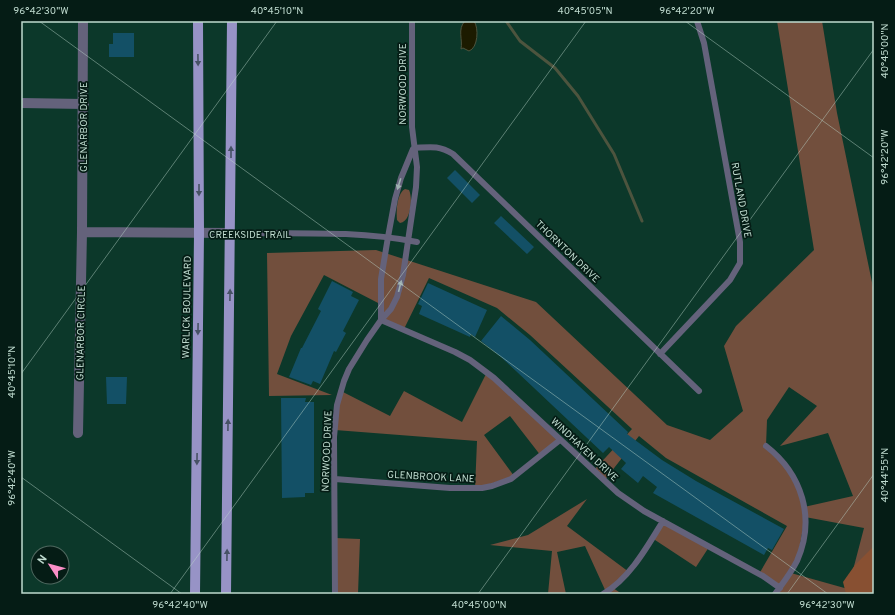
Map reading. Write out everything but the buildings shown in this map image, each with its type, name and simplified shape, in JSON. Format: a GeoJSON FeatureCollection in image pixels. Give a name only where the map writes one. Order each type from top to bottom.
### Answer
{"type":"FeatureCollection","features":[{"type":"Feature","properties":{"kind":"main road","name":"WARLICK BOULEVARD"},"geometry":{"type":"LineString","coordinates":[[195,594],[199,234],[198,21]]}},
{"type":"Feature","properties":{"kind":"main road"},"geometry":{"type":"LineString","coordinates":[[226,594],[232,21]]}},
{"type":"Feature","properties":{"kind":"street","name":"GLENARBOR DRIVE"},"geometry":{"type":"LineString","coordinates":[[82,232],[84,104],[83,21]]}},
{"type":"Feature","properties":{"kind":"street"},"geometry":{"type":"LineString","coordinates":[[21,103],[84,104]]}},
{"type":"Feature","properties":{"kind":"street","name":"CREEKSIDE TRAIL"},"geometry":{"type":"LineString","coordinates":[[82,232],[199,234],[230,233]]}},
{"type":"Feature","properties":{"kind":"street","name":"GLENARBOR CIRCLE"},"geometry":{"type":"LineString","coordinates":[[78,433],[82,232]]}},
{"type":"Feature","properties":{"kind":"lane","name":"NORWOOD DRIVE"},"geometry":{"type":"LineString","coordinates":[[336,594],[335,420],[340,394],[349,369],[398,297],[403,275],[416,187],[417,167],[412,126],[412,21]]}},
{"type":"Feature","properties":{"kind":"lane","name":"RUTLAND DRIVE"},"geometry":{"type":"LineString","coordinates":[[660,354],[730,280],[740,263],[740,242],[704,43],[697,21]]}},
{"type":"Feature","properties":{"kind":"lane","name":"THORNTON DRIVE"},"geometry":{"type":"LineString","coordinates":[[414,148],[438,147],[454,154],[699,391]]}},
{"type":"Feature","properties":{"kind":"lane","name":"NORWOOD DRIVE"},"geometry":{"type":"LineString","coordinates":[[381,320],[381,277],[395,199],[414,148]]}},
{"type":"Feature","properties":{"kind":"lane","name":"CREEKSIDE TRAIL"},"geometry":{"type":"LineString","coordinates":[[230,233],[349,234],[388,237],[416,242]]}},
{"type":"Feature","properties":{"kind":"lane","name":"WINDHAVEN DRIVE"},"geometry":{"type":"LineString","coordinates":[[381,320],[470,360],[494,378],[618,493],[662,521],[763,576],[780,588]]}},
{"type":"Feature","properties":{"kind":"lane","name":"GLENBROOK LANE"},"geometry":{"type":"LineString","coordinates":[[335,479],[450,488],[482,488],[511,479],[560,440]]}},
{"type":"Feature","properties":{"kind":"lane"},"geometry":{"type":"LineString","coordinates":[[766,446],[783,461],[791,473],[802,497],[804,510],[805,534],[802,548],[790,573],[775,594]]}},
{"type":"Feature","properties":{"kind":"lane"},"geometry":{"type":"LineString","coordinates":[[603,594],[618,583],[629,572],[662,521]]}},
{"type":"Feature","properties":{"kind":"shaded area"},"geometry":{"type":"Polygon","coordinates":[[[465,21],[474,21],[477,28],[476,42],[469,51],[463,48],[461,49],[461,27],[465,21]]]}},
{"type":"Feature","properties":{"kind":"shaded area"},"geometry":{"type":"Polygon","coordinates":[[[777,21],[822,21],[837,113],[874,292],[874,594],[775,594],[780,588],[759,574],[787,526],[666,458],[639,436],[604,481],[593,471],[632,429],[530,335],[497,308],[429,278],[404,329],[381,320],[380,304],[324,275],[291,336],[277,374],[332,395],[269,396],[267,253],[376,250],[536,302],[667,425],[710,440],[743,411],[724,346],[736,326],[814,250],[777,21]],[[789,387],[767,420],[766,446],[791,473],[804,507],[853,496],[828,433],[780,446],[817,406],[789,387]],[[805,517],[797,561],[791,573],[848,589],[864,528],[805,517]]]}},
{"type":"Feature","properties":{"kind":"shaded area"},"geometry":{"type":"Polygon","coordinates":[[[405,189],[409,190],[411,204],[407,219],[400,223],[397,220],[398,203],[400,194],[405,189]]]}},
{"type":"Feature","properties":{"kind":"shaded area"},"geometry":{"type":"Polygon","coordinates":[[[487,372],[560,440],[541,456],[510,416],[484,435],[514,476],[475,489],[477,441],[335,430],[341,391],[390,416],[404,391],[462,422],[487,372]]]}},
{"type":"Feature","properties":{"kind":"shaded area"},"geometry":{"type":"Polygon","coordinates":[[[587,499],[567,526],[629,572],[613,588],[622,594],[603,594],[606,592],[585,546],[557,552],[566,594],[548,594],[552,551],[490,545],[528,535],[587,499]]]}},
{"type":"Feature","properties":{"kind":"shaded area"},"geometry":{"type":"Polygon","coordinates":[[[663,521],[709,547],[696,567],[652,538],[663,521]]]}},
{"type":"Feature","properties":{"kind":"shaded area"},"geometry":{"type":"Polygon","coordinates":[[[335,538],[360,539],[358,594],[335,594],[335,538]]]}},
{"type":"Feature","properties":{"kind":"shaded area"},"geometry":{"type":"Polygon","coordinates":[[[874,546],[874,594],[846,594],[843,582],[855,565],[874,546]]]}},
{"type":"Feature","properties":{"kind":"waterway"},"geometry":{"type":"LineString","coordinates":[[506,21],[520,41],[555,68],[578,96],[614,154],[642,221]]}}]}
